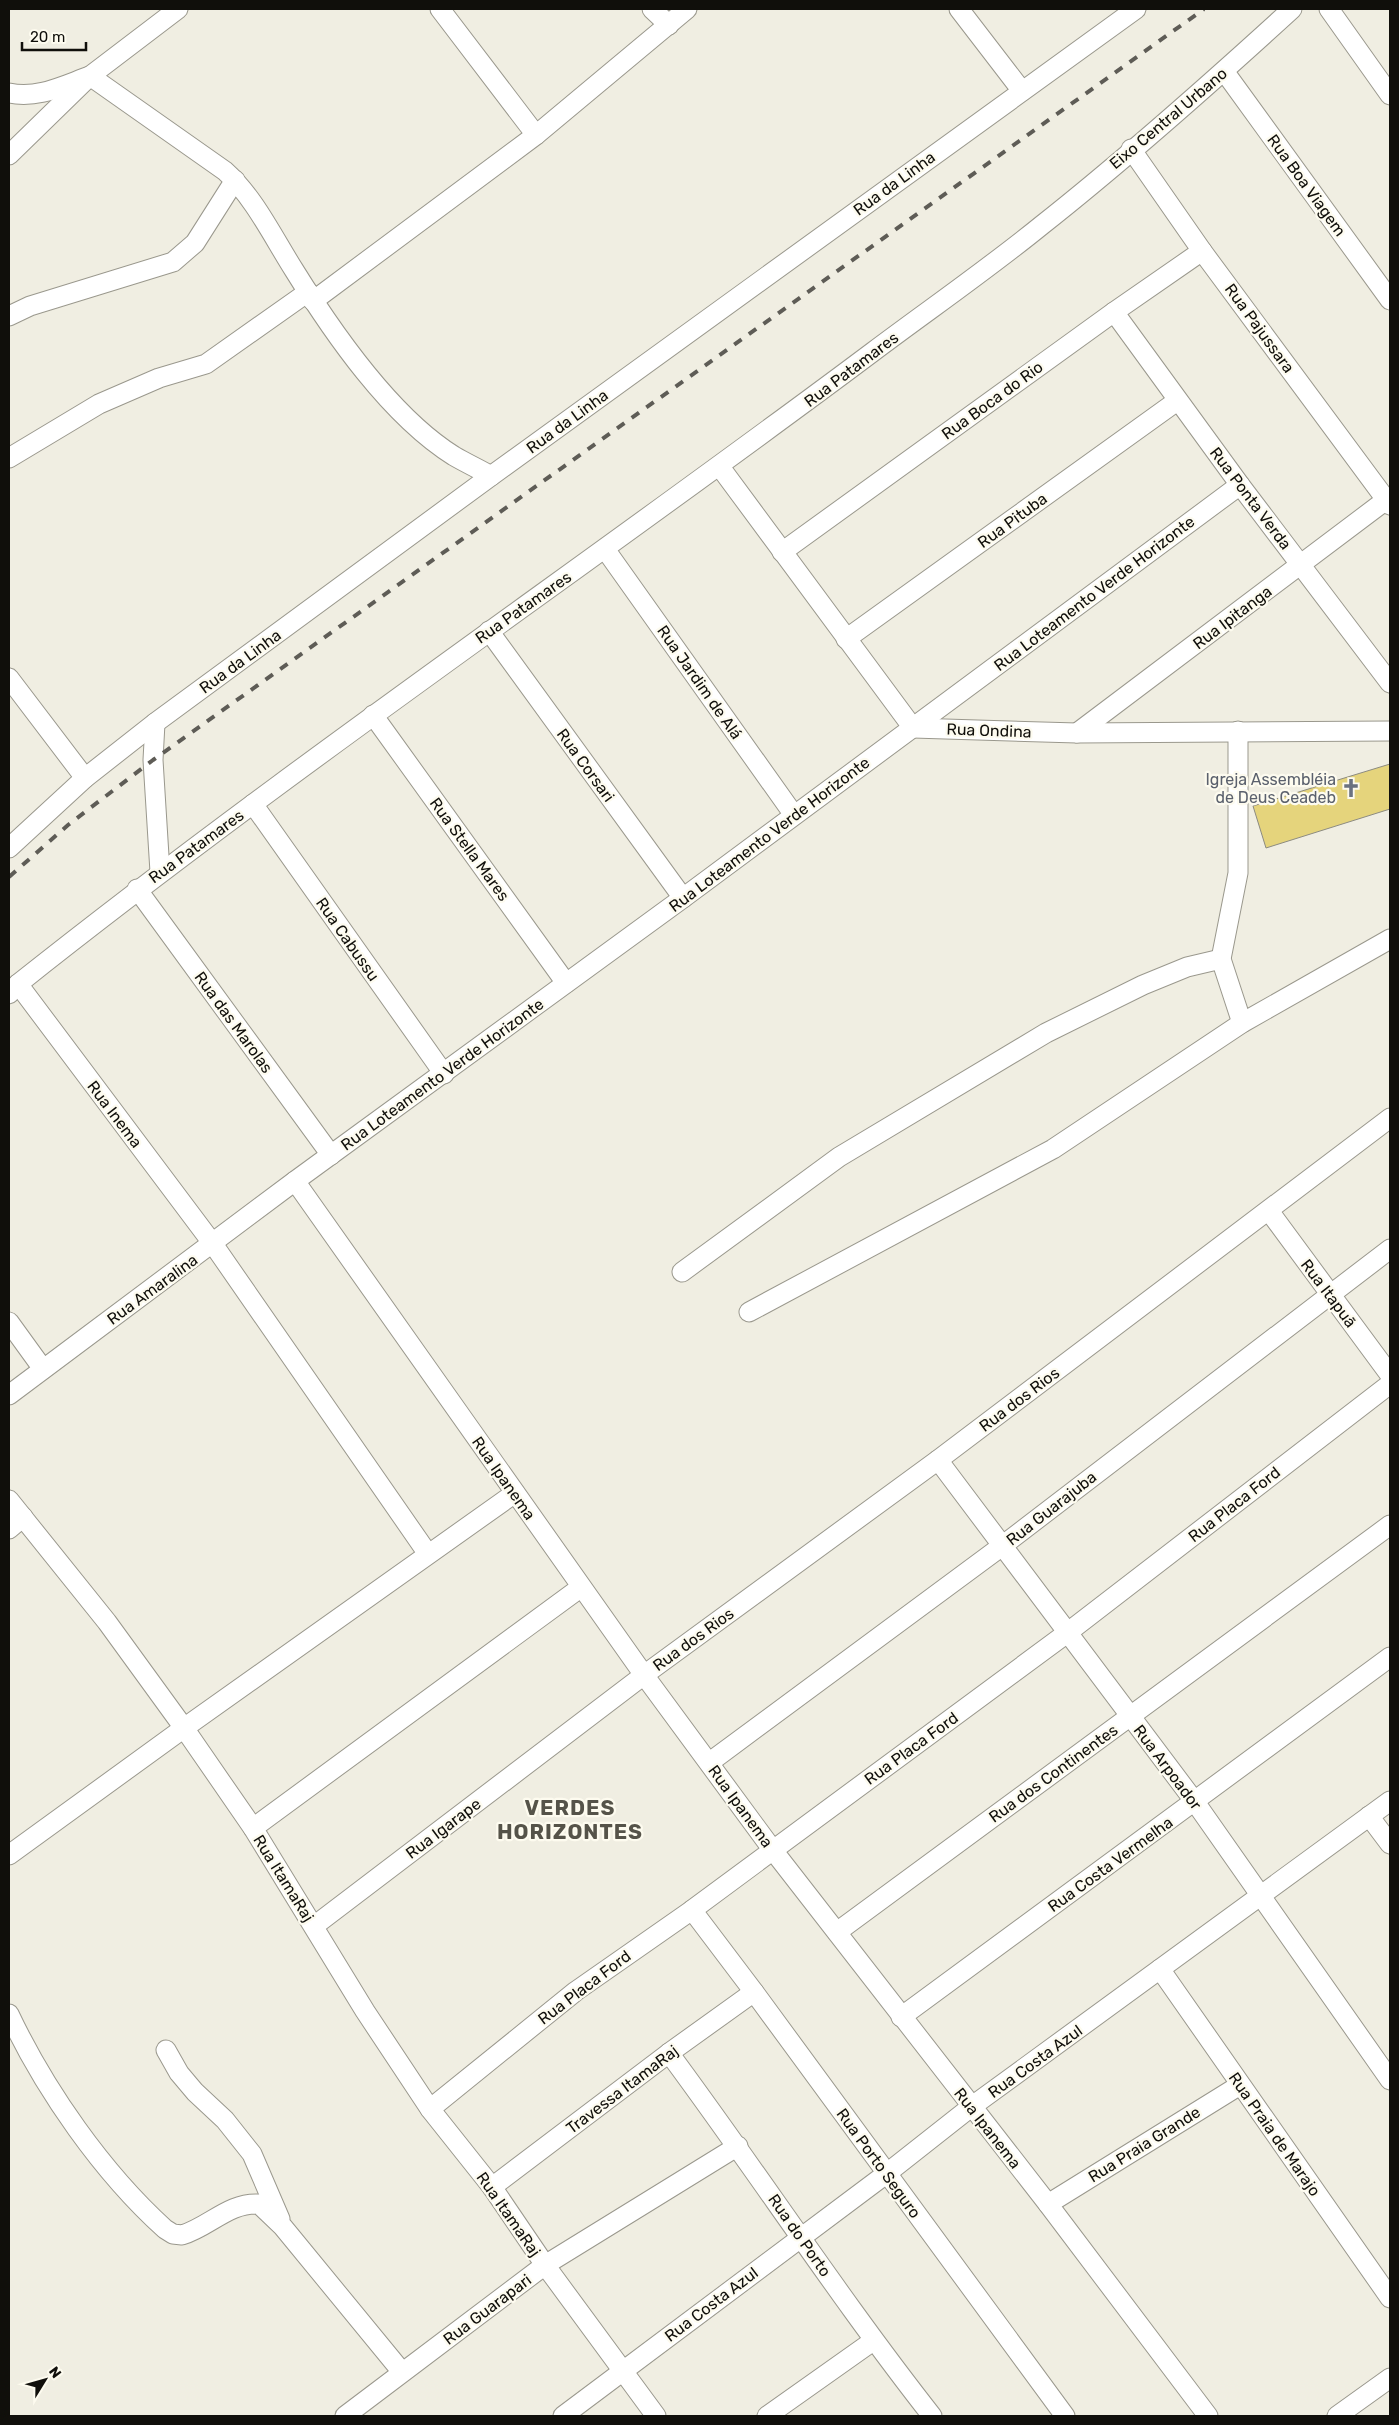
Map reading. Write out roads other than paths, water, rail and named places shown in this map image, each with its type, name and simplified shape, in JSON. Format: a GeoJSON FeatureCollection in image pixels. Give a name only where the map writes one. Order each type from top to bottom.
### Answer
{"type":"FeatureCollection","features":[{"type":"Feature","properties":{"kind":"street"},"geometry":{"type":"LineString","coordinates":[[9,155],[90,76],[178,9]]}},
{"type":"Feature","properties":{"kind":"street"},"geometry":{"type":"LineString","coordinates":[[440,9],[536,134]]}},
{"type":"Feature","properties":{"kind":"street"},"geometry":{"type":"LineString","coordinates":[[652,9],[669,25]]}},
{"type":"Feature","properties":{"kind":"street"},"geometry":{"type":"LineString","coordinates":[[9,458],[98,404],[159,378],[211,361],[311,297],[536,134],[687,9]]}},
{"type":"Feature","properties":{"kind":"street"},"geometry":{"type":"LineString","coordinates":[[959,9],[1022,91]]}},
{"type":"Feature","properties":{"kind":"street","name":"Rua da Linha"},"geometry":{"type":"LineString","coordinates":[[9,848],[85,778],[155,723],[491,476],[1136,9]]}},
{"type":"Feature","properties":{"kind":"street","name":"Eixo Central Urbano"},"geometry":{"type":"LineString","coordinates":[[1042,225],[1224,70],[1292,9]]}},
{"type":"Feature","properties":{"kind":"street"},"geometry":{"type":"LineString","coordinates":[[1329,9],[1390,94]]}},
{"type":"Feature","properties":{"kind":"street","name":"Rua Boa Viagem"},"geometry":{"type":"LineString","coordinates":[[1224,70],[1390,300]]}},
{"type":"Feature","properties":{"kind":"street"},"geometry":{"type":"LineString","coordinates":[[9,94],[28,96],[40,94],[90,76]]}},
{"type":"Feature","properties":{"kind":"street"},"geometry":{"type":"LineString","coordinates":[[90,76],[235,180],[311,297],[365,372],[393,403],[438,444],[491,476]]}},
{"type":"Feature","properties":{"kind":"street","name":"Rua Pajussara"},"geometry":{"type":"LineString","coordinates":[[1131,149],[1202,251],[1388,503]]}},
{"type":"Feature","properties":{"kind":"street"},"geometry":{"type":"LineString","coordinates":[[9,316],[30,306],[173,262],[195,243],[235,180]]}},
{"type":"Feature","properties":{"kind":"street","name":"Rua Patamares"},"geometry":{"type":"LineString","coordinates":[[13,989],[137,889],[489,631],[720,467],[1042,225]]}},
{"type":"Feature","properties":{"kind":"street","name":"Rua Boca do Rio"},"geometry":{"type":"LineString","coordinates":[[782,552],[1114,312],[1202,251]]}},
{"type":"Feature","properties":{"kind":"street","name":"Rua Ponta Verda"},"geometry":{"type":"LineString","coordinates":[[1114,312],[1178,401],[1390,682]]}},
{"type":"Feature","properties":{"kind":"street","name":"Rua Pituba"},"geometry":{"type":"LineString","coordinates":[[846,639],[1178,401]]}},
{"type":"Feature","properties":{"kind":"street"},"geometry":{"type":"LineString","coordinates":[[720,467],[913,728]]}},
{"type":"Feature","properties":{"kind":"street","name":"Rua Loteamento Verde Horizonte"},"geometry":{"type":"LineString","coordinates":[[295,1181],[683,898],[1240,484]]}},
{"type":"Feature","properties":{"kind":"street","name":"Rua Ipitanga"},"geometry":{"type":"LineString","coordinates":[[1077,733],[1301,565],[1388,503]]}},
{"type":"Feature","properties":{"kind":"street","name":"Rua Jardim de Alá"},"geometry":{"type":"LineString","coordinates":[[605,549],[794,815]]}},
{"type":"Feature","properties":{"kind":"street","name":"Rua Corsari"},"geometry":{"type":"LineString","coordinates":[[489,631],[683,898]]}},
{"type":"Feature","properties":{"kind":"street"},"geometry":{"type":"LineString","coordinates":[[9,678],[85,778]]}},
{"type":"Feature","properties":{"kind":"street","name":"Rua Stella Mares"},"geometry":{"type":"LineString","coordinates":[[373,715],[566,983]]}},
{"type":"Feature","properties":{"kind":"street"},"geometry":{"type":"LineString","coordinates":[[155,723],[153,760],[160,872]]}},
{"type":"Feature","properties":{"kind":"street","name":"Rua Ondina"},"geometry":{"type":"LineString","coordinates":[[913,728],[1077,733],[1390,731]]}},
{"type":"Feature","properties":{"kind":"street"},"geometry":{"type":"LineString","coordinates":[[1238,731],[1238,873],[1222,959],[1242,1023]]}},
{"type":"Feature","properties":{"kind":"street","name":"Rua Cabussu"},"geometry":{"type":"LineString","coordinates":[[253,804],[444,1074]]}},
{"type":"Feature","properties":{"kind":"street","name":"Rua das Marolas"},"geometry":{"type":"LineString","coordinates":[[137,889],[331,1155]]}},
{"type":"Feature","properties":{"kind":"street"},"geometry":{"type":"LineString","coordinates":[[749,1312],[1053,1149],[1242,1023],[1390,939]]}},
{"type":"Feature","properties":{"kind":"street"},"geometry":{"type":"LineString","coordinates":[[682,1272],[839,1157],[1046,1033],[1160,978],[1187,967],[1222,959]]}},
{"type":"Feature","properties":{"kind":"street","name":"Rua Inema"},"geometry":{"type":"LineString","coordinates":[[13,989],[213,1244],[428,1554]]}},
{"type":"Feature","properties":{"kind":"street","name":"Rua dos Rios"},"geometry":{"type":"LineString","coordinates":[[644,1675],[938,1460],[1390,1118]]}},
{"type":"Feature","properties":{"kind":"street","name":"Rua Amaralina"},"geometry":{"type":"LineString","coordinates":[[9,1395],[295,1181]]}},
{"type":"Feature","properties":{"kind":"street","name":"Rua Ipanema"},"geometry":{"type":"LineString","coordinates":[[295,1181],[580,1588],[710,1762],[772,1849],[1048,2204],[1208,2416]]}},
{"type":"Feature","properties":{"kind":"street","name":"Rua Itapuã"},"geometry":{"type":"LineString","coordinates":[[1268,1211],[1390,1375]]}},
{"type":"Feature","properties":{"kind":"street","name":"Rua Guarajuba"},"geometry":{"type":"LineString","coordinates":[[710,1762],[1002,1546],[1390,1250]]}},
{"type":"Feature","properties":{"kind":"street"},"geometry":{"type":"LineString","coordinates":[[9,1322],[43,1369]]}},
{"type":"Feature","properties":{"kind":"street","name":"Rua Placa Ford"},"geometry":{"type":"LineString","coordinates":[[430,2110],[576,1991],[692,1910],[772,1849],[1067,1633],[1390,1384]]}},
{"type":"Feature","properties":{"kind":"street","name":"Rua Arpoador"},"geometry":{"type":"LineString","coordinates":[[938,1460],[1195,1802],[1390,2080]]}},
{"type":"Feature","properties":{"kind":"street"},"geometry":{"type":"LineString","coordinates":[[9,1855],[515,1493]]}},
{"type":"Feature","properties":{"kind":"street","name":"Rua ItamaRaj"},"geometry":{"type":"LineString","coordinates":[[9,1500],[16,1523],[108,1622],[184,1728],[254,1828],[365,2011],[430,2110],[492,2187],[545,2265],[656,2416]]}},
{"type":"Feature","properties":{"kind":"street","name":"Rua dos Continentes"},"geometry":{"type":"LineString","coordinates":[[837,1932],[1390,1525]]}},
{"type":"Feature","properties":{"kind":"street"},"geometry":{"type":"LineString","coordinates":[[254,1828],[580,1588]]}},
{"type":"Feature","properties":{"kind":"street","name":"Rua Costa Vermelha"},"geometry":{"type":"LineString","coordinates":[[901,2017],[1390,1657]]}},
{"type":"Feature","properties":{"kind":"street","name":"Rua Igarape"},"geometry":{"type":"LineString","coordinates":[[314,1926],[644,1675]]}},
{"type":"Feature","properties":{"kind":"street","name":"Rua Costa Azul"},"geometry":{"type":"LineString","coordinates":[[563,2416],[886,2174],[971,2107],[1390,1801]]}},
{"type":"Feature","properties":{"kind":"street"},"geometry":{"type":"LineString","coordinates":[[1369,1816],[1390,1844]]}},
{"type":"Feature","properties":{"kind":"street","name":"Rua Porto Seguro"},"geometry":{"type":"LineString","coordinates":[[692,1910],[1065,2416]]}},
{"type":"Feature","properties":{"kind":"street","name":"Rua Praia de Marajo"},"geometry":{"type":"LineString","coordinates":[[1160,1969],[1390,2298]]}},
{"type":"Feature","properties":{"kind":"street","name":"Travessa ItamaRaj"},"geometry":{"type":"LineString","coordinates":[[492,2187],[669,2053],[754,1992]]}},
{"type":"Feature","properties":{"kind":"street"},"geometry":{"type":"LineString","coordinates":[[9,2014],[19,2035],[66,2112],[102,2160],[165,2229],[173,2234],[189,2232],[234,2207],[247,2203],[259,2204],[283,2227],[402,2372]]}},
{"type":"Feature","properties":{"kind":"street"},"geometry":{"type":"LineString","coordinates":[[166,2050],[179,2073],[195,2092],[225,2120],[252,2154],[283,2227]]}},
{"type":"Feature","properties":{"kind":"street","name":"Rua do Porto"},"geometry":{"type":"LineString","coordinates":[[669,2053],[738,2146],[873,2340],[932,2416]]}},
{"type":"Feature","properties":{"kind":"street","name":"Rua Praia Grande"},"geometry":{"type":"LineString","coordinates":[[1048,2204],[1240,2085]]}},
{"type":"Feature","properties":{"kind":"street","name":"Rua Guarapari"},"geometry":{"type":"LineString","coordinates":[[345,2416],[545,2265],[738,2146]]}},
{"type":"Feature","properties":{"kind":"street"},"geometry":{"type":"LineString","coordinates":[[772,2415],[873,2340]]}},
{"type":"Feature","properties":{"kind":"street"},"geometry":{"type":"LineString","coordinates":[[1337,2416],[1390,2378]]}},
{"type":"Feature","properties":{"kind":"railway"},"geometry":{"type":"LineString","coordinates":[[9,877],[68,825],[153,760],[1204,9]]}},
{"type":"Feature","properties":{"kind":"place","name":"Igreja Assembléia de Deus Ceadeb"},"geometry":{"type":"Point","coordinates":[1351,788]}},
{"type":"Feature","properties":{"kind":"district","name":"VERDES HORIZONTES"},"geometry":{"type":"Point","coordinates":[570,1820]}}]}
